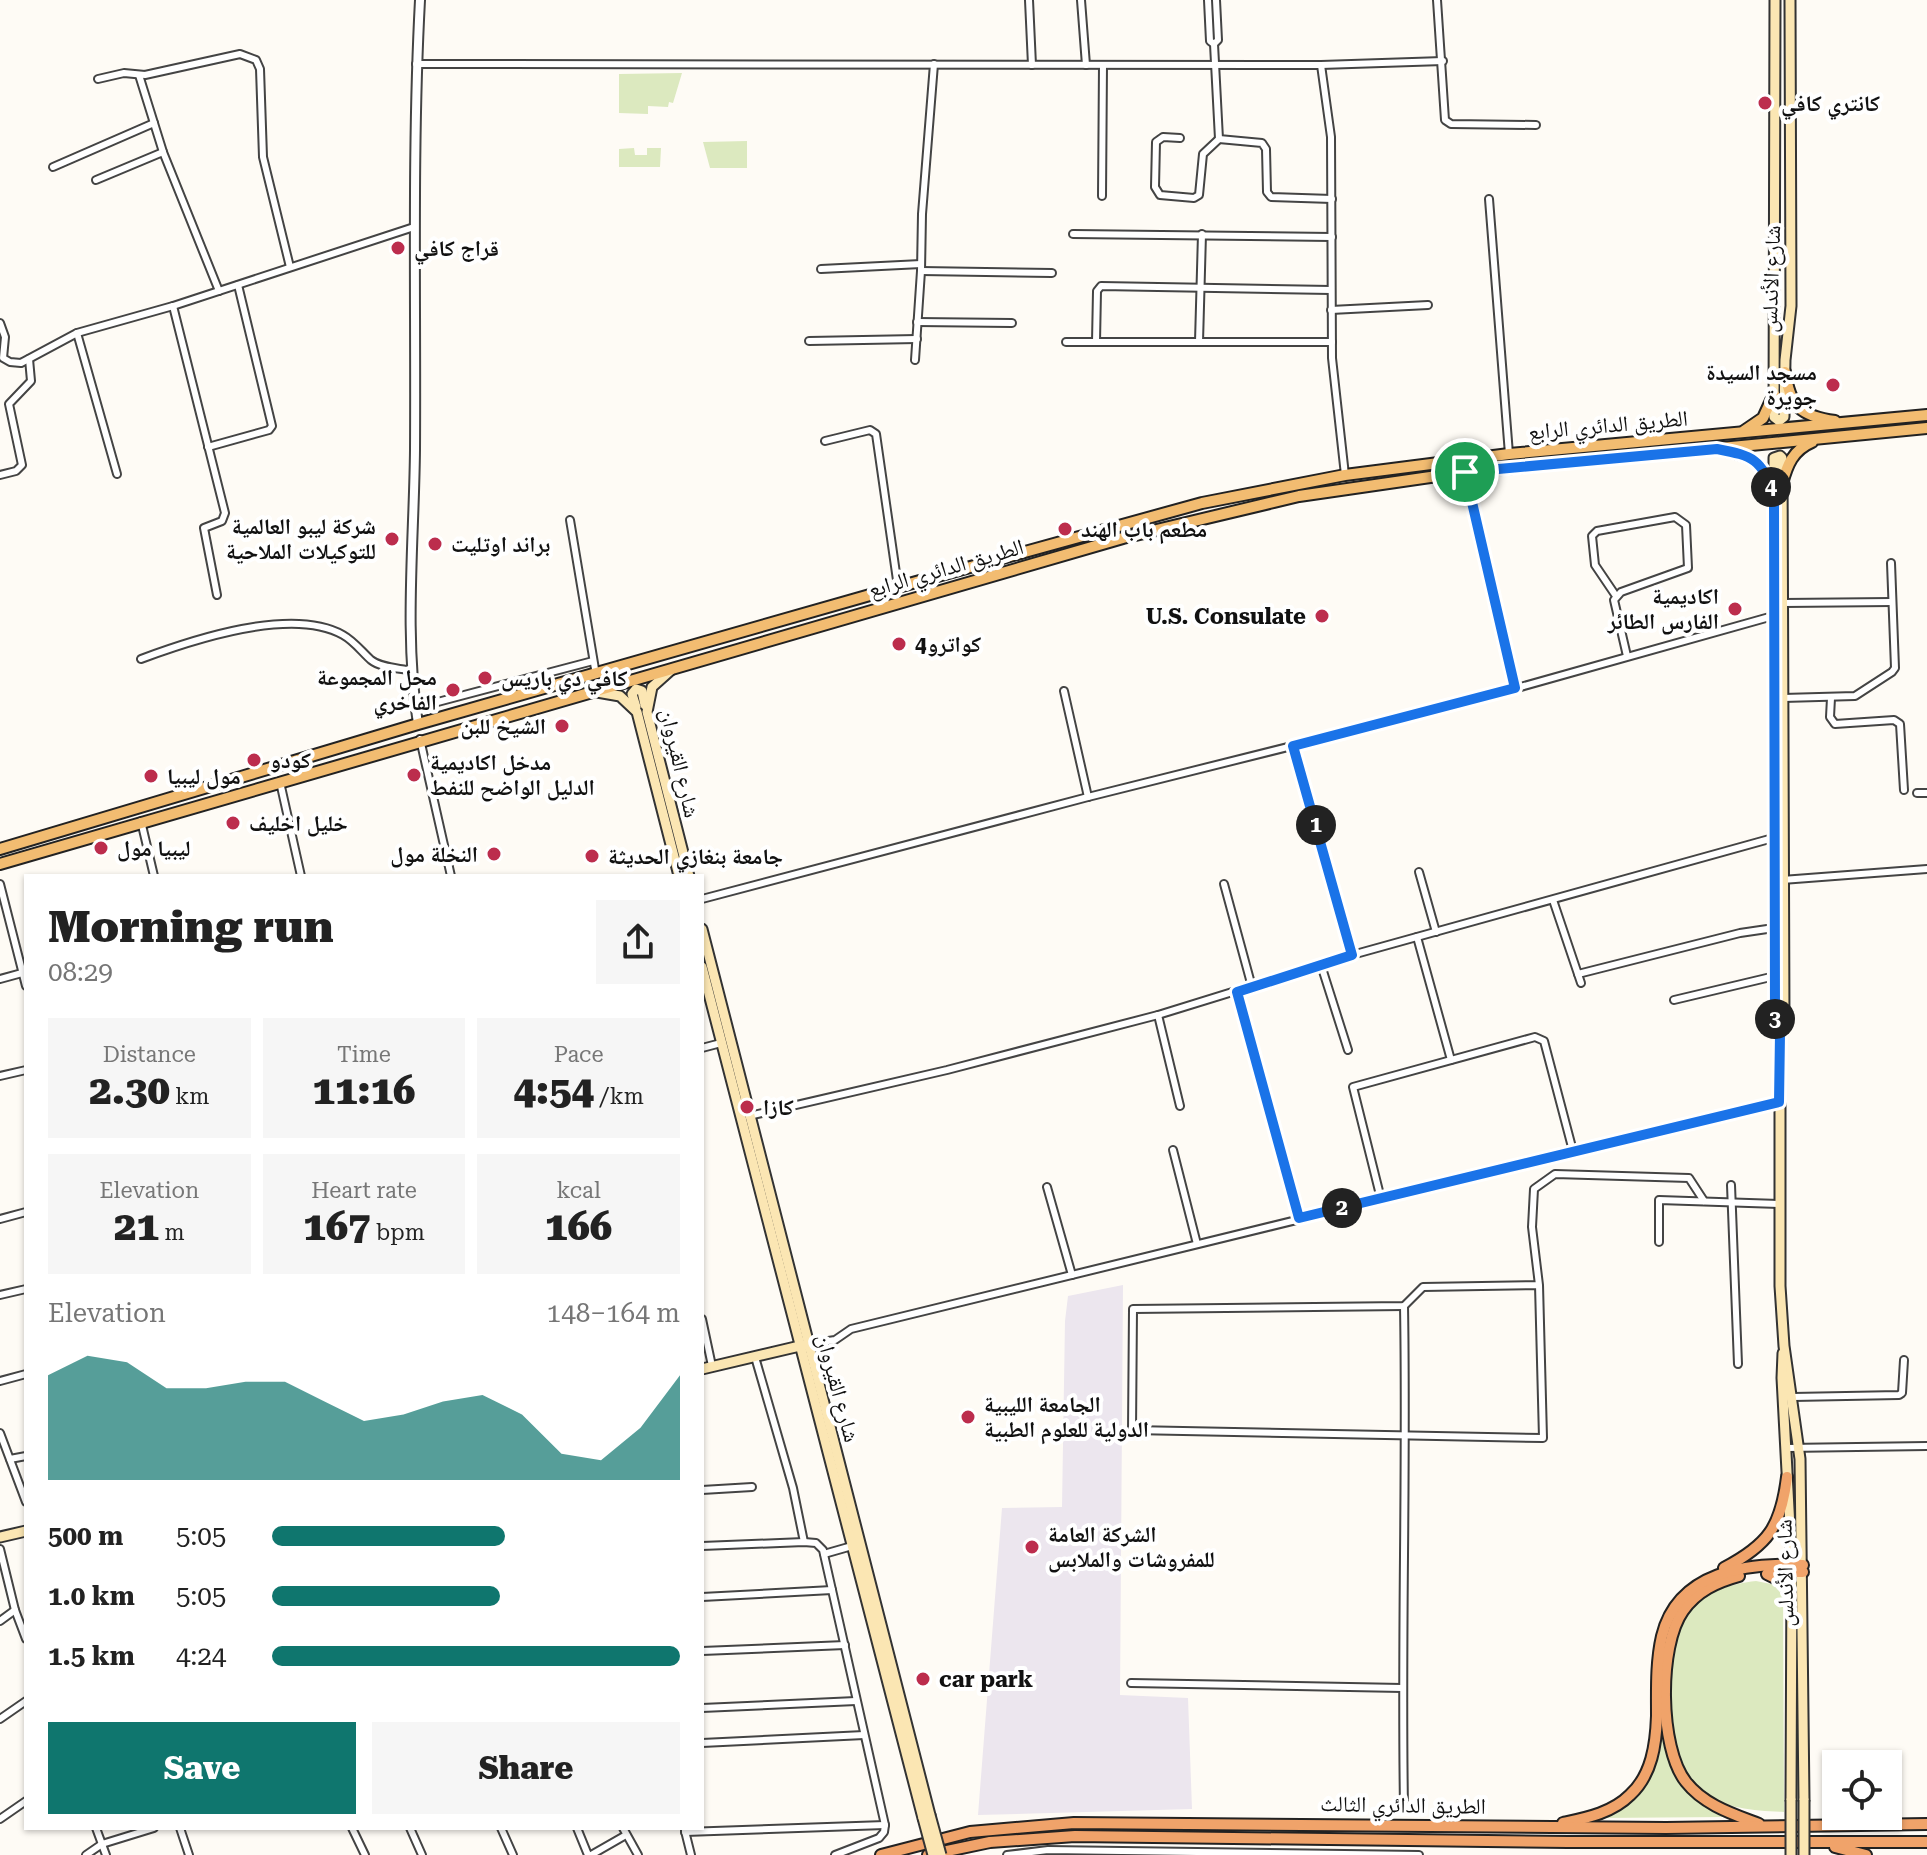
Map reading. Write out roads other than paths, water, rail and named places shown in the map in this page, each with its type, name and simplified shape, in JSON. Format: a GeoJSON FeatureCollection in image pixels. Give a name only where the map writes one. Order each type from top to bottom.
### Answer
{"type":"FeatureCollection","features":[{"type":"Feature","properties":{"kind":"highway"},"geometry":{"type":"LineString","coordinates":[[1547,1827],[1612,1808],[1630,1796],[1641,1782],[1653,1754],[1662,1634],[1675,1606],[1701,1582],[1752,1553],[1773,1530],[1785,1498],[1787,1477]]}},
{"type":"Feature","properties":{"kind":"highway"},"geometry":{"type":"LineString","coordinates":[[1765,1826],[1708,1802],[1688,1786],[1674,1761],[1668,1731],[1666,1692],[1670,1644],[1682,1613],[1705,1589],[1722,1581],[1798,1568]]}},
{"type":"Feature","properties":{"kind":"highway"},"geometry":{"type":"LineString","coordinates":[[1701,1582],[1738,1569],[1798,1568]]}},
{"type":"Feature","properties":{"kind":"highway"},"geometry":{"type":"LineString","coordinates":[[1762,1572],[1781,1581],[1792,1595]]}},
{"type":"Feature","properties":{"kind":"highway","name":"الطريق الدائري الثالث"},"geometry":{"type":"LineString","coordinates":[[881,1855],[970,1832],[1044,1824],[1547,1827],[1927,1824]]}},
{"type":"Feature","properties":{"kind":"highway","name":"الطريق الدائري الثالث"},"geometry":{"type":"LineString","coordinates":[[930,1855],[990,1842],[1075,1836],[1568,1842],[1927,1842]]}},
{"type":"Feature","properties":{"kind":"highway"},"geometry":{"type":"LineString","coordinates":[[1818,1842],[1866,1855]]}},
{"type":"Feature","properties":{"kind":"main road","name":"شارع الأندلس"},"geometry":{"type":"LineString","coordinates":[[1775,0],[1774,417],[1779,421],[1784,417],[1790,317],[1790,0]]}},
{"type":"Feature","properties":{"kind":"main road"},"geometry":{"type":"LineString","coordinates":[[1774,241],[1791,241]]}},
{"type":"Feature","properties":{"kind":"main road"},"geometry":{"type":"LineString","coordinates":[[1785,372],[1790,398],[1801,411],[1817,418],[1857,423]]}},
{"type":"Feature","properties":{"kind":"main road"},"geometry":{"type":"LineString","coordinates":[[1741,433],[1763,418],[1774,394]]}},
{"type":"Feature","properties":{"kind":"main road","name":"الطريق الدائري الرابع"},"geometry":{"type":"LineString","coordinates":[[0,849],[418,724],[898,587],[1234,496],[1345,475],[1509,454],[1927,415]]}},
{"type":"Feature","properties":{"kind":"main road","name":"الطريق الدائري الرابع"},"geometry":{"type":"LineString","coordinates":[[0,864],[420,739],[1123,538],[1238,509],[1299,496],[1465,472],[1927,428]]}},
{"type":"Feature","properties":{"kind":"main road"},"geometry":{"type":"LineString","coordinates":[[1782,484],[1796,453],[1821,438]]}},
{"type":"Feature","properties":{"kind":"main road"},"geometry":{"type":"LineString","coordinates":[[1717,449],[1749,456],[1757,461],[1764,468],[1774,495]]}},
{"type":"Feature","properties":{"kind":"main road","name":"شارع الأندلس"},"geometry":{"type":"LineString","coordinates":[[1780,1034],[1775,1023],[1773,838],[1779,675],[1783,603],[1782,458],[1776,456],[1773,616],[1779,675],[1783,698],[1784,1023],[1780,1034],[1779,1204],[1784,1346],[1799,1447],[1798,1568],[1804,1855]]}},
{"type":"Feature","properties":{"kind":"main road"},"geometry":{"type":"LineString","coordinates":[[1234,496],[1238,509]]}},
{"type":"Feature","properties":{"kind":"main road","name":"شارع القيروان"},"geometry":{"type":"LineString","coordinates":[[675,667],[652,687],[642,712],[679,874]]}},
{"type":"Feature","properties":{"kind":"main road","name":"شارع القيروان"},"geometry":{"type":"LineString","coordinates":[[593,691],[620,696],[642,712],[688,874]]}},
{"type":"Feature","properties":{"kind":"main road","name":"شارع القيروان"},"geometry":{"type":"LineString","coordinates":[[704,937],[852,1546],[926,1816],[941,1855]]}},
{"type":"Feature","properties":{"kind":"main road","name":"شارع القيروان"},"geometry":{"type":"LineString","coordinates":[[704,975],[926,1816],[930,1855]]}},
{"type":"Feature","properties":{"kind":"main road"},"geometry":{"type":"LineString","coordinates":[[707,1368],[804,1345]]}},
{"type":"Feature","properties":{"kind":"main road","name":"شارع الأندلس"},"geometry":{"type":"LineString","coordinates":[[1784,1346],[1781,1368],[1787,1477],[1798,1568],[1792,1595],[1791,1855]]}},
{"type":"Feature","properties":{"kind":"main road"},"geometry":{"type":"LineString","coordinates":[[0,1537],[24,1531]]}},
{"type":"Feature","properties":{"kind":"street"},"geometry":{"type":"LineString","coordinates":[[418,724],[412,671],[414,227],[420,0]]}},
{"type":"Feature","properties":{"kind":"street"},"geometry":{"type":"LineString","coordinates":[[1029,0],[1032,65]]}},
{"type":"Feature","properties":{"kind":"street"},"geometry":{"type":"LineString","coordinates":[[1081,0],[1086,65]]}},
{"type":"Feature","properties":{"kind":"street"},"geometry":{"type":"LineString","coordinates":[[1208,0],[1210,41],[1214,44],[1216,65],[1219,139]]}},
{"type":"Feature","properties":{"kind":"street"},"geometry":{"type":"LineString","coordinates":[[1214,44],[1218,40],[1216,0]]}},
{"type":"Feature","properties":{"kind":"street"},"geometry":{"type":"LineString","coordinates":[[1437,0],[1444,116],[1448,123],[1536,125]]}},
{"type":"Feature","properties":{"kind":"street"},"geometry":{"type":"LineString","coordinates":[[1208,11],[1217,11]]}},
{"type":"Feature","properties":{"kind":"street"},"geometry":{"type":"LineString","coordinates":[[98,79],[124,73],[139,75],[240,54],[258,62],[263,160],[290,267]]}},
{"type":"Feature","properties":{"kind":"street"},"geometry":{"type":"LineString","coordinates":[[416,64],[1321,65],[1443,61]]}},
{"type":"Feature","properties":{"kind":"street"},"geometry":{"type":"LineString","coordinates":[[915,360],[934,64]]}},
{"type":"Feature","properties":{"kind":"street"},"geometry":{"type":"LineString","coordinates":[[1102,196],[1103,65]]}},
{"type":"Feature","properties":{"kind":"street"},"geometry":{"type":"LineString","coordinates":[[1321,65],[1331,137],[1332,342],[1345,475]]}},
{"type":"Feature","properties":{"kind":"street"},"geometry":{"type":"LineString","coordinates":[[139,75],[163,152],[219,291]]}},
{"type":"Feature","properties":{"kind":"street"},"geometry":{"type":"LineString","coordinates":[[53,167],[154,123]]}},
{"type":"Feature","properties":{"kind":"street"},"geometry":{"type":"LineString","coordinates":[[1180,138],[1163,137],[1156,142],[1155,187],[1160,195],[1194,198],[1199,195],[1203,154],[1219,139],[1262,143],[1266,149],[1267,192],[1271,197],[1332,199]]}},
{"type":"Feature","properties":{"kind":"street"},"geometry":{"type":"LineString","coordinates":[[96,180],[163,152]]}},
{"type":"Feature","properties":{"kind":"street"},"geometry":{"type":"LineString","coordinates":[[1489,199],[1509,454]]}},
{"type":"Feature","properties":{"kind":"street"},"geometry":{"type":"LineString","coordinates":[[0,323],[5,337],[4,359],[17,363],[77,333],[173,306],[414,227]]}},
{"type":"Feature","properties":{"kind":"street"},"geometry":{"type":"LineString","coordinates":[[1073,234],[1332,237]]}},
{"type":"Feature","properties":{"kind":"street"},"geometry":{"type":"LineString","coordinates":[[1199,342],[1202,234]]}},
{"type":"Feature","properties":{"kind":"street"},"geometry":{"type":"LineString","coordinates":[[821,269],[921,267],[1052,273]]}},
{"type":"Feature","properties":{"kind":"street"},"geometry":{"type":"LineString","coordinates":[[208,447],[269,430],[272,426],[238,285]]}},
{"type":"Feature","properties":{"kind":"street"},"geometry":{"type":"LineString","coordinates":[[1096,342],[1097,291],[1101,286],[1331,290]]}},
{"type":"Feature","properties":{"kind":"street"},"geometry":{"type":"LineString","coordinates":[[1331,310],[1428,305]]}},
{"type":"Feature","properties":{"kind":"street"},"geometry":{"type":"LineString","coordinates":[[173,306],[225,513],[222,521],[204,528],[217,595]]}},
{"type":"Feature","properties":{"kind":"street"},"geometry":{"type":"LineString","coordinates":[[917,322],[1012,323]]}},
{"type":"Feature","properties":{"kind":"street"},"geometry":{"type":"LineString","coordinates":[[77,333],[117,474]]}},
{"type":"Feature","properties":{"kind":"street"},"geometry":{"type":"LineString","coordinates":[[809,341],[917,339]]}},
{"type":"Feature","properties":{"kind":"street"},"geometry":{"type":"LineString","coordinates":[[1066,342],[1332,342]]}},
{"type":"Feature","properties":{"kind":"street"},"geometry":{"type":"LineString","coordinates":[[0,411],[31,381],[29,359]]}},
{"type":"Feature","properties":{"kind":"street"},"geometry":{"type":"LineString","coordinates":[[0,475],[16,471],[22,464],[9,404]]}},
{"type":"Feature","properties":{"kind":"street"},"geometry":{"type":"LineString","coordinates":[[825,441],[870,430],[876,434],[898,587]]}},
{"type":"Feature","properties":{"kind":"street"},"geometry":{"type":"LineString","coordinates":[[1465,472],[1515,688]]}},
{"type":"Feature","properties":{"kind":"street"},"geometry":{"type":"LineString","coordinates":[[1675,517],[1681,520],[1686,525],[1688,568],[1616,596],[1595,565],[1592,536],[1597,531],[1675,517]]}},
{"type":"Feature","properties":{"kind":"street"},"geometry":{"type":"LineString","coordinates":[[570,520],[596,675]]}},
{"type":"Feature","properties":{"kind":"street"},"geometry":{"type":"LineString","coordinates":[[1783,698],[1855,696],[1895,668],[1891,563]]}},
{"type":"Feature","properties":{"kind":"street"},"geometry":{"type":"LineString","coordinates":[[1616,596],[1614,600],[1627,656]]}},
{"type":"Feature","properties":{"kind":"street"},"geometry":{"type":"LineString","coordinates":[[1783,603],[1892,602]]}},
{"type":"Feature","properties":{"kind":"street"},"geometry":{"type":"LineString","coordinates":[[704,898],[1515,688],[1773,616]]}},
{"type":"Feature","properties":{"kind":"street"},"geometry":{"type":"LineString","coordinates":[[141,659],[223,633],[286,623],[343,635],[377,664],[412,671]]}},
{"type":"Feature","properties":{"kind":"street"},"geometry":{"type":"LineString","coordinates":[[415,708],[593,661]]}},
{"type":"Feature","properties":{"kind":"street"},"geometry":{"type":"LineString","coordinates":[[1064,691],[1088,797]]}},
{"type":"Feature","properties":{"kind":"street"},"geometry":{"type":"LineString","coordinates":[[1831,698],[1830,717],[1835,724],[1894,720],[1900,724],[1904,790]]}},
{"type":"Feature","properties":{"kind":"street"},"geometry":{"type":"LineString","coordinates":[[420,739],[451,874]]}},
{"type":"Feature","properties":{"kind":"street"},"geometry":{"type":"LineString","coordinates":[[1293,746],[1352,955]]}},
{"type":"Feature","properties":{"kind":"street"},"geometry":{"type":"LineString","coordinates":[[280,782],[301,874]]}},
{"type":"Feature","properties":{"kind":"street"},"geometry":{"type":"LineString","coordinates":[[1917,793],[1927,793]]}},
{"type":"Feature","properties":{"kind":"street"},"geometry":{"type":"LineString","coordinates":[[141,821],[154,874]]}},
{"type":"Feature","properties":{"kind":"street"},"geometry":{"type":"LineString","coordinates":[[749,1116],[947,1070],[1158,1015],[1352,955],[1773,838]]}},
{"type":"Feature","properties":{"kind":"street"},"geometry":{"type":"LineString","coordinates":[[1782,880],[1927,869]]}},
{"type":"Feature","properties":{"kind":"street"},"geometry":{"type":"LineString","coordinates":[[1419,872],[1436,932]]}},
{"type":"Feature","properties":{"kind":"street"},"geometry":{"type":"LineString","coordinates":[[0,884],[24,980]]}},
{"type":"Feature","properties":{"kind":"street"},"geometry":{"type":"LineString","coordinates":[[1224,884],[1252,987]]}},
{"type":"Feature","properties":{"kind":"street"},"geometry":{"type":"LineString","coordinates":[[1553,900],[1581,983]]}},
{"type":"Feature","properties":{"kind":"street"},"geometry":{"type":"LineString","coordinates":[[1578,974],[1740,933],[1774,928]]}},
{"type":"Feature","properties":{"kind":"street"},"geometry":{"type":"LineString","coordinates":[[1417,937],[1451,1060]]}},
{"type":"Feature","properties":{"kind":"street"},"geometry":{"type":"LineString","coordinates":[[1321,965],[1348,1050]]}},
{"type":"Feature","properties":{"kind":"street"},"geometry":{"type":"LineString","coordinates":[[0,979],[22,973]]}},
{"type":"Feature","properties":{"kind":"street"},"geometry":{"type":"LineString","coordinates":[[1674,1000],[1775,976]]}},
{"type":"Feature","properties":{"kind":"street"},"geometry":{"type":"LineString","coordinates":[[1237,992],[1299,1218]]}},
{"type":"Feature","properties":{"kind":"street"},"geometry":{"type":"LineString","coordinates":[[1158,1015],[1180,1106]]}},
{"type":"Feature","properties":{"kind":"street"},"geometry":{"type":"LineString","coordinates":[[1381,1199],[1353,1087],[1535,1037],[1542,1038],[1573,1151]]}},
{"type":"Feature","properties":{"kind":"street"},"geometry":{"type":"LineString","coordinates":[[704,1047],[721,1043]]}},
{"type":"Feature","properties":{"kind":"street"},"geometry":{"type":"LineString","coordinates":[[0,1076],[24,1070]]}},
{"type":"Feature","properties":{"kind":"street"},"geometry":{"type":"LineString","coordinates":[[804,1345],[835,1340],[851,1329],[1779,1102]]}},
{"type":"Feature","properties":{"kind":"street"},"geometry":{"type":"LineString","coordinates":[[1173,1150],[1197,1244]]}},
{"type":"Feature","properties":{"kind":"street"},"geometry":{"type":"LineString","coordinates":[[1539,1285],[1423,1287],[1404,1306],[1133,1309],[1132,1430],[1543,1438],[1539,1285],[1532,1227],[1534,1189],[1555,1174],[1689,1178],[1704,1201]]}},
{"type":"Feature","properties":{"kind":"street"},"geometry":{"type":"LineString","coordinates":[[1731,1185],[1738,1364]]}},
{"type":"Feature","properties":{"kind":"street"},"geometry":{"type":"LineString","coordinates":[[1047,1187],[1072,1275]]}},
{"type":"Feature","properties":{"kind":"street"},"geometry":{"type":"LineString","coordinates":[[1659,1242],[1659,1200],[1779,1204]]}},
{"type":"Feature","properties":{"kind":"street"},"geometry":{"type":"LineString","coordinates":[[0,1219],[24,1213]]}},
{"type":"Feature","properties":{"kind":"street"},"geometry":{"type":"LineString","coordinates":[[0,1295],[24,1289]]}},
{"type":"Feature","properties":{"kind":"street"},"geometry":{"type":"LineString","coordinates":[[1404,1306],[1404,1806]]}},
{"type":"Feature","properties":{"kind":"street"},"geometry":{"type":"LineString","coordinates":[[704,1339],[707,1368]]}},
{"type":"Feature","properties":{"kind":"street"},"geometry":{"type":"LineString","coordinates":[[755,1357],[793,1488],[804,1542]]}},
{"type":"Feature","properties":{"kind":"street"},"geometry":{"type":"LineString","coordinates":[[1793,1397],[1899,1395],[1902,1393],[1904,1360]]}},
{"type":"Feature","properties":{"kind":"street"},"geometry":{"type":"LineString","coordinates":[[0,1381],[24,1375]]}},
{"type":"Feature","properties":{"kind":"street"},"geometry":{"type":"LineString","coordinates":[[0,1433],[24,1497]]}},
{"type":"Feature","properties":{"kind":"street"},"geometry":{"type":"LineString","coordinates":[[1787,1448],[1927,1446]]}},
{"type":"Feature","properties":{"kind":"street"},"geometry":{"type":"LineString","coordinates":[[10,1459],[24,1456]]}},
{"type":"Feature","properties":{"kind":"street"},"geometry":{"type":"LineString","coordinates":[[704,1490],[752,1487]]}},
{"type":"Feature","properties":{"kind":"street"},"geometry":{"type":"LineString","coordinates":[[704,1546],[804,1542],[816,1543],[824,1554],[885,1825],[879,1838],[835,1855]]}},
{"type":"Feature","properties":{"kind":"street"},"geometry":{"type":"LineString","coordinates":[[824,1554],[852,1546]]}},
{"type":"Feature","properties":{"kind":"street"},"geometry":{"type":"LineString","coordinates":[[0,1549],[24,1634]]}},
{"type":"Feature","properties":{"kind":"street"},"geometry":{"type":"LineString","coordinates":[[704,1597],[832,1590]]}},
{"type":"Feature","properties":{"kind":"street"},"geometry":{"type":"LineString","coordinates":[[0,1621],[15,1610]]}},
{"type":"Feature","properties":{"kind":"street"},"geometry":{"type":"LineString","coordinates":[[704,1651],[845,1645]]}},
{"type":"Feature","properties":{"kind":"street"},"geometry":{"type":"LineString","coordinates":[[1131,1683],[1402,1688]]}},
{"type":"Feature","properties":{"kind":"street"},"geometry":{"type":"LineString","coordinates":[[704,1708],[856,1701]]}},
{"type":"Feature","properties":{"kind":"street"},"geometry":{"type":"LineString","coordinates":[[0,1719],[24,1702]]}},
{"type":"Feature","properties":{"kind":"street"},"geometry":{"type":"LineString","coordinates":[[704,1743],[864,1735]]}},
{"type":"Feature","properties":{"kind":"street"},"geometry":{"type":"LineString","coordinates":[[0,1819],[24,1802]]}},
{"type":"Feature","properties":{"kind":"street"},"geometry":{"type":"LineString","coordinates":[[704,1830],[885,1825]]}},
{"type":"Feature","properties":{"kind":"street"},"geometry":{"type":"LineString","coordinates":[[97,1830],[106,1855]]}},
{"type":"Feature","properties":{"kind":"street"},"geometry":{"type":"LineString","coordinates":[[86,1855],[102,1844],[148,1830]]}},
{"type":"Feature","properties":{"kind":"street"},"geometry":{"type":"LineString","coordinates":[[181,1830],[189,1855]]}},
{"type":"Feature","properties":{"kind":"street"},"geometry":{"type":"LineString","coordinates":[[353,1830],[365,1855]]}},
{"type":"Feature","properties":{"kind":"street"},"geometry":{"type":"LineString","coordinates":[[411,1830],[422,1855]]}},
{"type":"Feature","properties":{"kind":"street"},"geometry":{"type":"LineString","coordinates":[[502,1830],[513,1855]]}},
{"type":"Feature","properties":{"kind":"street"},"geometry":{"type":"LineString","coordinates":[[578,1830],[589,1855],[624,1831],[638,1855]]}},
{"type":"Feature","properties":{"kind":"street"},"geometry":{"type":"LineString","coordinates":[[685,1830],[691,1855]]}},
{"type":"Feature","properties":{"kind":"street"},"geometry":{"type":"LineString","coordinates":[[1007,1855],[1048,1850],[1419,1855]]}},
{"type":"Feature","properties":{"kind":"place","name":"كانتري كافي"},"geometry":{"type":"Point","coordinates":[1765,103]}},
{"type":"Feature","properties":{"kind":"place","name":"قراج كافي"},"geometry":{"type":"Point","coordinates":[398,248]}},
{"type":"Feature","properties":{"kind":"place","name":"مسجد السيدة جويرة"},"geometry":{"type":"Point","coordinates":[1833,385]}},
{"type":"Feature","properties":{"kind":"place","name":"مطعم باب الهند"},"geometry":{"type":"Point","coordinates":[1065,529]}},
{"type":"Feature","properties":{"kind":"place","name":"شركة ليبو العالمية للتوكيلات الملاحية"},"geometry":{"type":"Point","coordinates":[392,539]}},
{"type":"Feature","properties":{"kind":"place","name":"براند اوتليت"},"geometry":{"type":"Point","coordinates":[435,544]}},
{"type":"Feature","properties":{"kind":"place","name":"اكاديمية الفارس الطائر"},"geometry":{"type":"Point","coordinates":[1735,609]}},
{"type":"Feature","properties":{"kind":"place","name":"U.S. Consulate"},"geometry":{"type":"Point","coordinates":[1322,616]}},
{"type":"Feature","properties":{"kind":"place","name":"كواترو4"},"geometry":{"type":"Point","coordinates":[899,644]}},
{"type":"Feature","properties":{"kind":"place","name":"كافي دي باريس"},"geometry":{"type":"Point","coordinates":[485,678]}},
{"type":"Feature","properties":{"kind":"place","name":"محل المجموعة الفاخري"},"geometry":{"type":"Point","coordinates":[453,690]}},
{"type":"Feature","properties":{"kind":"place","name":"الشيخ للبن"},"geometry":{"type":"Point","coordinates":[562,726]}},
{"type":"Feature","properties":{"kind":"place","name":"كودو"},"geometry":{"type":"Point","coordinates":[254,760]}},
{"type":"Feature","properties":{"kind":"place","name":"مدخل اكاديمية الدليل الواضح للنفط"},"geometry":{"type":"Point","coordinates":[414,775]}},
{"type":"Feature","properties":{"kind":"place","name":"مول ليبيا"},"geometry":{"type":"Point","coordinates":[151,776]}},
{"type":"Feature","properties":{"kind":"place","name":"خليل اخليف"},"geometry":{"type":"Point","coordinates":[233,823]}},
{"type":"Feature","properties":{"kind":"place","name":"ليبيا مول"},"geometry":{"type":"Point","coordinates":[101,848]}},
{"type":"Feature","properties":{"kind":"place","name":"النخلة مول"},"geometry":{"type":"Point","coordinates":[494,854]}},
{"type":"Feature","properties":{"kind":"place","name":"جامعة بنغازي الحديثة"},"geometry":{"type":"Point","coordinates":[592,856]}},
{"type":"Feature","properties":{"kind":"place","name":"كازا"},"geometry":{"type":"Point","coordinates":[747,1107]}},
{"type":"Feature","properties":{"kind":"place","name":"الجامعة الليبية الدولية للعلوم الطبية"},"geometry":{"type":"Point","coordinates":[968,1417]}},
{"type":"Feature","properties":{"kind":"place","name":"الشركة العامة للمفروشات والملابس"},"geometry":{"type":"Point","coordinates":[1032,1547]}},
{"type":"Feature","properties":{"kind":"place","name":"car park"},"geometry":{"type":"Point","coordinates":[923,1679]}}]}
